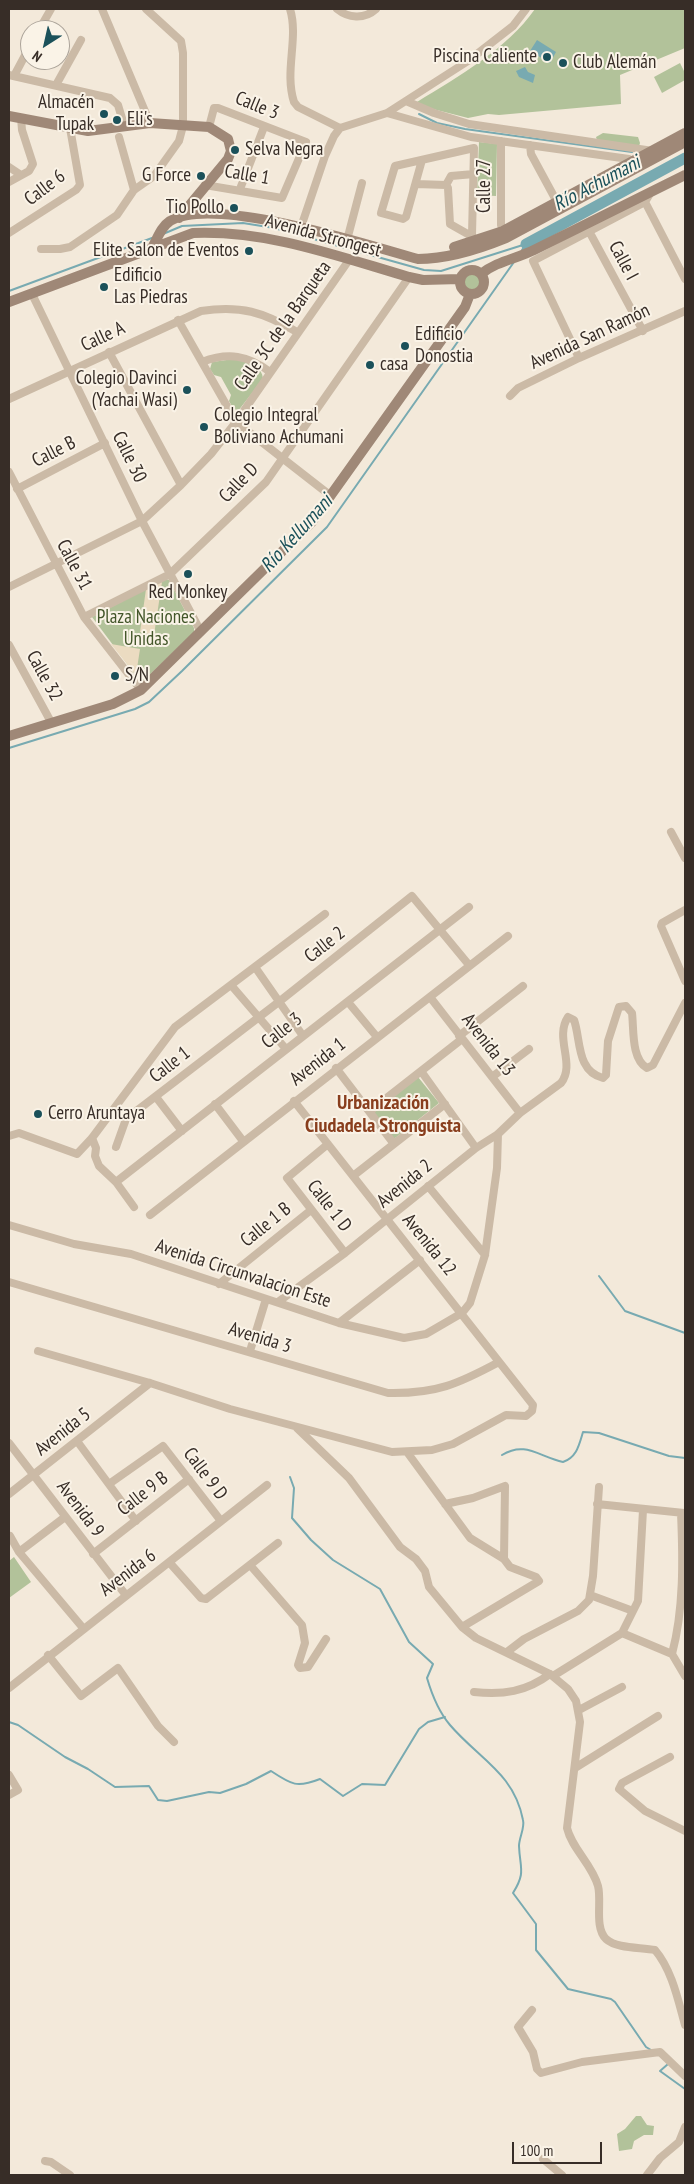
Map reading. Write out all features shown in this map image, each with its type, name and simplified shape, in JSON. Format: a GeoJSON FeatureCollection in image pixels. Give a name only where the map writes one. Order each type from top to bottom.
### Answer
{"type":"FeatureCollection","features":[{"type":"Feature","properties":{"kind":"street"},"geometry":{"type":"LineString","coordinates":[[45,20],[51,9]]}},
{"type":"Feature","properties":{"kind":"street"},"geometry":{"type":"LineString","coordinates":[[103,9],[150,123]]}},
{"type":"Feature","properties":{"kind":"street"},"geometry":{"type":"LineString","coordinates":[[41,248],[60,249],[70,247],[117,215],[134,190],[154,176],[179,141],[183,126],[183,53],[180,41],[146,9]]}},
{"type":"Feature","properties":{"kind":"street"},"geometry":{"type":"LineString","coordinates":[[290,9],[294,23],[290,67],[294,102],[298,106],[340,128]]}},
{"type":"Feature","properties":{"kind":"street"},"geometry":{"type":"LineString","coordinates":[[336,9],[352,17],[360,16],[376,9]]}},
{"type":"Feature","properties":{"kind":"street"},"geometry":{"type":"LineString","coordinates":[[300,227],[325,156],[334,136],[340,128],[387,113],[406,101],[468,61],[513,26],[526,9]]}},
{"type":"Feature","properties":{"kind":"street"},"geometry":{"type":"LineString","coordinates":[[56,85],[81,40]]}},
{"type":"Feature","properties":{"kind":"street"},"geometry":{"type":"LineString","coordinates":[[20,61],[11,75],[113,100],[118,105],[124,125]]}},
{"type":"Feature","properties":{"kind":"street"},"geometry":{"type":"LineString","coordinates":[[406,101],[434,113],[468,124],[655,155],[685,133]]}},
{"type":"Feature","properties":{"kind":"street","name":"Calle 3"},"geometry":{"type":"LineString","coordinates":[[208,127],[211,113],[214,108],[218,108],[306,142]]}},
{"type":"Feature","properties":{"kind":"street"},"geometry":{"type":"LineString","coordinates":[[387,113],[455,134],[629,159],[634,166]]}},
{"type":"Feature","properties":{"kind":"street"},"geometry":{"type":"LineString","coordinates":[[9,116],[100,132],[124,125],[150,123],[208,127],[228,139],[231,151],[228,159],[179,218]]}},
{"type":"Feature","properties":{"kind":"street"},"geometry":{"type":"LineString","coordinates":[[9,182],[29,171],[33,164],[22,130],[21,118]]}},
{"type":"Feature","properties":{"kind":"street"},"geometry":{"type":"LineString","coordinates":[[240,189],[264,127]]}},
{"type":"Feature","properties":{"kind":"street","name":"Calle 6"},"geometry":{"type":"LineString","coordinates":[[9,233],[76,190],[80,185],[70,128]]}},
{"type":"Feature","properties":{"kind":"street"},"geometry":{"type":"LineString","coordinates":[[119,137],[134,190]]}},
{"type":"Feature","properties":{"kind":"street","name":"Calle 27"},"geometry":{"type":"LineString","coordinates":[[501,141],[501,225],[504,234]]}},
{"type":"Feature","properties":{"kind":"street","name":"Calle 1"},"geometry":{"type":"LineString","coordinates":[[205,185],[240,189],[282,198],[306,142]]}},
{"type":"Feature","properties":{"kind":"street"},"geometry":{"type":"LineString","coordinates":[[156,240],[167,223],[179,218],[198,215],[236,216],[260,218],[300,227],[404,255],[430,252],[504,234],[655,155],[685,142]]}},
{"type":"Feature","properties":{"kind":"street"},"geometry":{"type":"LineString","coordinates":[[530,145],[531,154],[558,206]]}},
{"type":"Feature","properties":{"kind":"street"},"geometry":{"type":"LineString","coordinates":[[422,160],[405,218],[381,213],[395,166],[474,148],[474,241]]}},
{"type":"Feature","properties":{"kind":"street"},"geometry":{"type":"LineString","coordinates":[[9,167],[21,175]]}},
{"type":"Feature","properties":{"kind":"street"},"geometry":{"type":"LineString","coordinates":[[446,185],[451,176],[474,174]]}},
{"type":"Feature","properties":{"kind":"street"},"geometry":{"type":"LineString","coordinates":[[481,274],[495,264],[531,252],[685,175]]}},
{"type":"Feature","properties":{"kind":"street"},"geometry":{"type":"LineString","coordinates":[[347,240],[362,183]]}},
{"type":"Feature","properties":{"kind":"street"},"geometry":{"type":"LineString","coordinates":[[416,184],[446,185]]}},
{"type":"Feature","properties":{"kind":"street"},"geometry":{"type":"LineString","coordinates":[[446,185],[448,188],[450,224],[474,241]]}},
{"type":"Feature","properties":{"kind":"street"},"geometry":{"type":"LineString","coordinates":[[578,358],[533,261],[590,232],[646,196]]}},
{"type":"Feature","properties":{"kind":"street"},"geometry":{"type":"LineString","coordinates":[[646,196],[685,279]]}},
{"type":"Feature","properties":{"kind":"street","name":"Avenida Strongest"},"geometry":{"type":"LineString","coordinates":[[9,302],[146,252],[156,240],[215,232],[283,240],[423,280],[460,280]]}},
{"type":"Feature","properties":{"kind":"street","name":"Calle I"},"geometry":{"type":"LineString","coordinates":[[590,232],[643,331]]}},
{"type":"Feature","properties":{"kind":"street","name":"Calle 3C de la Barqueta"},"geometry":{"type":"LineString","coordinates":[[9,587],[142,521],[182,485],[211,454],[236,422],[349,260]]}},
{"type":"Feature","properties":{"kind":"street"},"geometry":{"type":"LineString","coordinates":[[468,270],[475,270],[481,274],[484,280],[483,287],[478,293],[470,294],[462,289],[460,280],[468,270]]}},
{"type":"Feature","properties":{"kind":"street","name":"Calle D"},"geometry":{"type":"LineString","coordinates":[[84,617],[170,574],[266,482],[408,277]]}},
{"type":"Feature","properties":{"kind":"street","name":"Calle 30"},"geometry":{"type":"LineString","coordinates":[[32,294],[142,521],[201,632]]}},
{"type":"Feature","properties":{"kind":"street"},"geometry":{"type":"LineString","coordinates":[[9,736],[113,704],[141,690],[311,523],[465,307],[470,294]]}},
{"type":"Feature","properties":{"kind":"street","name":"Calle A"},"geometry":{"type":"LineString","coordinates":[[9,399],[178,320],[202,311],[226,308],[251,310],[275,319],[297,332]]}},
{"type":"Feature","properties":{"kind":"street","name":"Avenida San Ramón"},"geometry":{"type":"LineString","coordinates":[[510,396],[518,388],[578,358],[685,311]]}},
{"type":"Feature","properties":{"kind":"street"},"geometry":{"type":"LineString","coordinates":[[178,320],[236,422],[331,496]]}},
{"type":"Feature","properties":{"kind":"street"},"geometry":{"type":"LineString","coordinates":[[109,352],[182,485]]}},
{"type":"Feature","properties":{"kind":"street"},"geometry":{"type":"LineString","coordinates":[[202,362],[216,357],[238,356],[259,363],[270,372]]}},
{"type":"Feature","properties":{"kind":"street","name":"Calle B"},"geometry":{"type":"LineString","coordinates":[[17,488],[105,444]]}},
{"type":"Feature","properties":{"kind":"street","name":"Calle 31"},"geometry":{"type":"LineString","coordinates":[[9,472],[84,617],[141,690]]}},
{"type":"Feature","properties":{"kind":"street","name":"Calle 32"},"geometry":{"type":"LineString","coordinates":[[9,645],[52,722]]}},
{"type":"Feature","properties":{"kind":"street"},"geometry":{"type":"LineString","coordinates":[[671,832],[685,858]]}},
{"type":"Feature","properties":{"kind":"street","name":"Calle 2"},"geometry":{"type":"LineString","coordinates":[[258,1018],[412,896],[440,930]]}},
{"type":"Feature","properties":{"kind":"street","name":"Calle 3"},"geometry":{"type":"LineString","coordinates":[[116,1182],[469,907]]}},
{"type":"Feature","properties":{"kind":"street"},"geometry":{"type":"LineString","coordinates":[[685,910],[662,923],[661,926],[685,981]]}},
{"type":"Feature","properties":{"kind":"street"},"geometry":{"type":"LineString","coordinates":[[9,1136],[19,1134],[77,1154],[92,1138],[175,1028],[325,914]]}},
{"type":"Feature","properties":{"kind":"street"},"geometry":{"type":"LineString","coordinates":[[440,930],[469,966]]}},
{"type":"Feature","properties":{"kind":"street","name":"Avenida 1"},"geometry":{"type":"LineString","coordinates":[[150,1215],[336,1068],[508,936]]}},
{"type":"Feature","properties":{"kind":"street"},"geometry":{"type":"LineString","coordinates":[[255,967],[303,1036]]}},
{"type":"Feature","properties":{"kind":"street"},"geometry":{"type":"LineString","coordinates":[[231,985],[286,1049]]}},
{"type":"Feature","properties":{"kind":"street"},"geometry":{"type":"LineString","coordinates":[[370,1111],[421,1072],[523,986]]}},
{"type":"Feature","properties":{"kind":"street","name":"Avenida 13"},"geometry":{"type":"LineString","coordinates":[[430,997],[520,1113]]}},
{"type":"Feature","properties":{"kind":"street"},"geometry":{"type":"LineString","coordinates":[[348,1002],[377,1037]]}},
{"type":"Feature","properties":{"kind":"street","name":"Avenida 2"},"geometry":{"type":"LineString","coordinates":[[278,1302],[345,1253],[476,1148],[498,1134],[520,1113],[551,1090],[566,1076],[562,1032],[568,1017],[574,1020],[582,1060],[591,1072],[603,1078],[606,1075],[608,1040],[619,1007],[626,1006],[632,1013],[635,1047],[642,1065],[647,1068],[653,1066],[685,1003]]}},
{"type":"Feature","properties":{"kind":"street","name":"Calle 1"},"geometry":{"type":"LineString","coordinates":[[116,1147],[126,1119],[258,1018]]}},
{"type":"Feature","properties":{"kind":"street"},"geometry":{"type":"LineString","coordinates":[[492,1077],[529,1049]]}},
{"type":"Feature","properties":{"kind":"street"},"geometry":{"type":"LineString","coordinates":[[336,1068],[394,1144]]}},
{"type":"Feature","properties":{"kind":"street"},"geometry":{"type":"LineString","coordinates":[[421,1072],[476,1148]]}},
{"type":"Feature","properties":{"kind":"street"},"geometry":{"type":"LineString","coordinates":[[156,1097],[182,1130]]}},
{"type":"Feature","properties":{"kind":"street","name":"Avenida 12"},"geometry":{"type":"LineString","coordinates":[[294,1101],[533,1405],[532,1411],[526,1416],[506,1415],[453,1444],[432,1450],[407,1452]]}},
{"type":"Feature","properties":{"kind":"street"},"geometry":{"type":"LineString","coordinates":[[215,1104],[243,1141]]}},
{"type":"Feature","properties":{"kind":"street"},"geometry":{"type":"LineString","coordinates":[[354,1176],[445,1104]]}},
{"type":"Feature","properties":{"kind":"street"},"geometry":{"type":"LineString","coordinates":[[462,1313],[470,1303],[485,1255],[497,1168],[498,1134]]}},
{"type":"Feature","properties":{"kind":"street"},"geometry":{"type":"LineString","coordinates":[[92,1138],[99,1166],[116,1182],[134,1207]]}},
{"type":"Feature","properties":{"kind":"street","name":"Calle 1 D"},"geometry":{"type":"LineString","coordinates":[[328,1144],[287,1178],[345,1253]]}},
{"type":"Feature","properties":{"kind":"street"},"geometry":{"type":"LineString","coordinates":[[428,1186],[485,1255]]}},
{"type":"Feature","properties":{"kind":"street","name":"Calle 1 B"},"geometry":{"type":"LineString","coordinates":[[218,1284],[311,1210]]}},
{"type":"Feature","properties":{"kind":"street","name":"Avenida Circunvalacion Este"},"geometry":{"type":"LineString","coordinates":[[9,1225],[74,1244],[131,1254],[339,1323],[404,1338],[426,1334],[462,1313]]}},
{"type":"Feature","properties":{"kind":"street"},"geometry":{"type":"LineString","coordinates":[[339,1323],[420,1260]]}},
{"type":"Feature","properties":{"kind":"street","name":"Avenida 3"},"geometry":{"type":"LineString","coordinates":[[9,1282],[250,1351],[388,1393],[417,1394],[442,1389],[468,1379],[499,1362]]}},
{"type":"Feature","properties":{"kind":"street"},"geometry":{"type":"LineString","coordinates":[[250,1351],[266,1299]]}},
{"type":"Feature","properties":{"kind":"street"},"geometry":{"type":"LineString","coordinates":[[38,1351],[367,1447],[392,1452],[407,1452],[470,1538],[504,1559],[510,1567],[536,1577],[539,1581],[462,1627]]}},
{"type":"Feature","properties":{"kind":"street","name":"Avenida 5"},"geometry":{"type":"LineString","coordinates":[[9,1494],[150,1383]]}},
{"type":"Feature","properties":{"kind":"street"},"geometry":{"type":"LineString","coordinates":[[295,1427],[349,1478],[400,1546],[416,1559],[425,1571],[429,1587],[462,1627],[476,1638],[551,1675],[568,1689],[579,1710],[580,1722],[567,1828],[569,1836],[592,1870],[598,1887],[602,1932],[607,1940],[617,1944],[655,1950],[662,1958],[674,1986],[685,2024]]}},
{"type":"Feature","properties":{"kind":"street"},"geometry":{"type":"LineString","coordinates":[[77,1441],[136,1520]]}},
{"type":"Feature","properties":{"kind":"street","name":"Avenida 9"},"geometry":{"type":"LineString","coordinates":[[9,1443],[125,1594]]}},
{"type":"Feature","properties":{"kind":"street","name":"Calle 9 D"},"geometry":{"type":"LineString","coordinates":[[109,1484],[163,1446],[220,1521]]}},
{"type":"Feature","properties":{"kind":"street","name":"Calle 9 B"},"geometry":{"type":"LineString","coordinates":[[94,1554],[189,1480]]}},
{"type":"Feature","properties":{"kind":"street","name":"Avenida 6"},"geometry":{"type":"LineString","coordinates":[[9,1688],[125,1594],[170,1562],[267,1484]]}},
{"type":"Feature","properties":{"kind":"street"},"geometry":{"type":"LineString","coordinates":[[445,1504],[473,1498],[505,1486],[504,1559]]}},
{"type":"Feature","properties":{"kind":"street"},"geometry":{"type":"LineString","coordinates":[[507,1652],[524,1639],[578,1611],[589,1600],[599,1487]]}},
{"type":"Feature","properties":{"kind":"street"},"geometry":{"type":"LineString","coordinates":[[597,1504],[683,1513],[682,1601],[678,1632],[672,1654]]}},
{"type":"Feature","properties":{"kind":"street"},"geometry":{"type":"LineString","coordinates":[[474,1692],[515,1692],[538,1683],[622,1633],[638,1601],[643,1510]]}},
{"type":"Feature","properties":{"kind":"street"},"geometry":{"type":"LineString","coordinates":[[19,1552],[65,1517]]}},
{"type":"Feature","properties":{"kind":"street"},"geometry":{"type":"LineString","coordinates":[[10,1536],[19,1552],[83,1628]]}},
{"type":"Feature","properties":{"kind":"street"},"geometry":{"type":"LineString","coordinates":[[170,1562],[201,1598],[206,1599],[278,1543]]}},
{"type":"Feature","properties":{"kind":"street"},"geometry":{"type":"LineString","coordinates":[[250,1564],[302,1625],[305,1643],[298,1665],[300,1668],[308,1666],[326,1639]]}},
{"type":"Feature","properties":{"kind":"street"},"geometry":{"type":"LineString","coordinates":[[590,1594],[633,1611]]}},
{"type":"Feature","properties":{"kind":"street"},"geometry":{"type":"LineString","coordinates":[[622,1633],[672,1654],[685,1676]]}},
{"type":"Feature","properties":{"kind":"street"},"geometry":{"type":"LineString","coordinates":[[48,1655],[81,1696],[118,1668],[158,1726],[174,1742]]}},
{"type":"Feature","properties":{"kind":"street"},"geometry":{"type":"LineString","coordinates":[[579,1710],[622,1687]]}},
{"type":"Feature","properties":{"kind":"street"},"geometry":{"type":"LineString","coordinates":[[575,1768],[658,1716]]}},
{"type":"Feature","properties":{"kind":"street"},"geometry":{"type":"LineString","coordinates":[[670,1757],[622,1784],[619,1789],[645,1811],[685,1831]]}},
{"type":"Feature","properties":{"kind":"street"},"geometry":{"type":"LineString","coordinates":[[9,1775],[18,1790],[9,1795]]}},
{"type":"Feature","properties":{"kind":"street"},"geometry":{"type":"LineString","coordinates":[[532,2010],[518,2027],[528,2041],[536,2059],[537,2070],[541,2073],[582,2062],[660,2052],[685,2076]]}},
{"type":"Feature","properties":{"kind":"street"},"geometry":{"type":"LineString","coordinates":[[648,2175],[660,2158],[679,2142],[685,2127]]}},
{"type":"Feature","properties":{"kind":"street"},"geometry":{"type":"LineString","coordinates":[[543,2159],[562,2175]]}},
{"type":"Feature","properties":{"kind":"street"},"geometry":{"type":"LineString","coordinates":[[45,2161],[51,2162],[70,2175]]}},
{"type":"Feature","properties":{"kind":"green space","name":"Club Alemán"},"geometry":{"type":"Polygon","coordinates":[[[535,9],[685,9],[685,48],[620,75],[621,104],[499,115],[488,114],[468,118],[421,106],[417,102],[481,61],[511,37],[535,9]]]}},
{"type":"Feature","properties":{"kind":"green space"},"geometry":{"type":"Polygon","coordinates":[[[680,63],[685,73],[685,80],[662,93],[654,77],[680,63]]]}},
{"type":"Feature","properties":{"kind":"green space"},"geometry":{"type":"Polygon","coordinates":[[[603,133],[638,137],[640,143],[639,146],[597,140],[596,137],[603,133]]]}},
{"type":"Feature","properties":{"kind":"green space"},"geometry":{"type":"Polygon","coordinates":[[[479,142],[497,144],[496,196],[477,195],[479,142]]]}},
{"type":"Feature","properties":{"kind":"green space"},"geometry":{"type":"Polygon","coordinates":[[[473,273],[479,276],[482,282],[479,288],[473,291],[467,288],[464,282],[467,276],[473,273]]]}},
{"type":"Feature","properties":{"kind":"green space"},"geometry":{"type":"Polygon","coordinates":[[[234,359],[257,367],[263,379],[238,411],[233,408],[229,401],[231,395],[221,377],[214,375],[210,369],[212,362],[234,359]]]}},
{"type":"Feature","properties":{"kind":"green space","name":"Plaza Naciones Unidas"},"geometry":{"type":"Polygon","coordinates":[[[166,579],[169,580],[194,628],[194,632],[143,681],[140,681],[92,617],[166,579]]]}},
{"type":"Feature","properties":{"kind":"green space"},"geometry":{"type":"Polygon","coordinates":[[[418,1077],[439,1103],[394,1139],[373,1113],[418,1077]]]}},
{"type":"Feature","properties":{"kind":"green space"},"geometry":{"type":"Polygon","coordinates":[[[14,1557],[31,1582],[9,1598],[9,1561],[14,1557]]]}},
{"type":"Feature","properties":{"kind":"green space"},"geometry":{"type":"Polygon","coordinates":[[[636,2116],[641,2116],[647,2125],[654,2126],[653,2135],[644,2135],[634,2141],[632,2149],[619,2151],[617,2134],[625,2129],[636,2116]]]}},
{"type":"Feature","properties":{"kind":"shaded area"},"geometry":{"type":"Polygon","coordinates":[[[162,582],[154,635],[140,632],[146,589],[162,582]]]}},
{"type":"Feature","properties":{"kind":"shaded area"},"geometry":{"type":"Polygon","coordinates":[[[111,644],[140,649],[136,675],[115,649],[111,644]]]}},
{"type":"Feature","properties":{"kind":"water","name":"Piscina Caliente"},"geometry":{"type":"Polygon","coordinates":[[[537,40],[556,52],[550,63],[530,51],[537,40]]]}},
{"type":"Feature","properties":{"kind":"water"},"geometry":{"type":"Polygon","coordinates":[[[525,67],[528,72],[535,75],[533,83],[519,77],[516,71],[525,67]]]}},
{"type":"Feature","properties":{"kind":"waterway"},"geometry":{"type":"LineString","coordinates":[[419,114],[437,123],[465,129],[632,152]]}},
{"type":"Feature","properties":{"kind":"waterway","name":"Río Achumani"},"geometry":{"type":"LineString","coordinates":[[526,244],[685,158]]}},
{"type":"Feature","properties":{"kind":"waterway"},"geometry":{"type":"LineString","coordinates":[[163,234],[182,226],[243,223],[274,228],[424,270],[441,271],[526,244]]}},
{"type":"Feature","properties":{"kind":"waterway"},"geometry":{"type":"LineString","coordinates":[[9,291],[152,238]]}},
{"type":"Feature","properties":{"kind":"waterway","name":"Río Kellumani"},"geometry":{"type":"LineString","coordinates":[[522,250],[526,244]]}},
{"type":"Feature","properties":{"kind":"waterway","name":"Río Kellumani"},"geometry":{"type":"LineString","coordinates":[[9,748],[135,709],[149,702],[182,671],[327,527],[514,262]]}},
{"type":"Feature","properties":{"kind":"waterway"},"geometry":{"type":"LineString","coordinates":[[599,1276],[625,1311],[685,1333]]}},
{"type":"Feature","properties":{"kind":"waterway"},"geometry":{"type":"LineString","coordinates":[[502,1455],[510,1451],[525,1449],[563,1462],[574,1454],[579,1446],[583,1432],[599,1433],[669,1456],[685,1458]]}},
{"type":"Feature","properties":{"kind":"waterway"},"geometry":{"type":"LineString","coordinates":[[290,1477],[294,1488],[292,1518],[311,1540],[333,1560],[380,1589],[409,1642],[433,1664],[427,1678],[433,1697],[442,1714],[461,1737],[504,1778],[512,1790],[523,1820],[523,1830],[519,1846],[521,1875],[513,1893],[536,1924],[536,1950],[568,1989],[611,1999],[615,2002],[646,2047],[651,2050]]}},
{"type":"Feature","properties":{"kind":"waterway"},"geometry":{"type":"LineString","coordinates":[[9,1722],[18,1725],[65,1757],[88,1769],[115,1787],[149,1786],[158,1800],[167,1801],[209,1792],[220,1793],[246,1784],[271,1771],[295,1784],[306,1784],[320,1779],[343,1796],[362,1784],[385,1785],[419,1729],[428,1722],[445,1717]]}},
{"type":"Feature","properties":{"kind":"waterway"},"geometry":{"type":"LineString","coordinates":[[668,2064],[660,2071],[685,2089]]}},
{"type":"Feature","properties":{"kind":"place","name":"Piscina Caliente"},"geometry":{"type":"Point","coordinates":[547,57]}},
{"type":"Feature","properties":{"kind":"place","name":"Club Alemán"},"geometry":{"type":"Point","coordinates":[563,63]}},
{"type":"Feature","properties":{"kind":"place","name":"Almacén Tupak"},"geometry":{"type":"Point","coordinates":[104,114]}},
{"type":"Feature","properties":{"kind":"place","name":"Eli's"},"geometry":{"type":"Point","coordinates":[117,120]}},
{"type":"Feature","properties":{"kind":"place","name":"Selva Negra"},"geometry":{"type":"Point","coordinates":[235,150]}},
{"type":"Feature","properties":{"kind":"place","name":"G Force"},"geometry":{"type":"Point","coordinates":[201,176]}},
{"type":"Feature","properties":{"kind":"place","name":"Tio Pollo"},"geometry":{"type":"Point","coordinates":[234,208]}},
{"type":"Feature","properties":{"kind":"place","name":"Elite Salon de Eventos"},"geometry":{"type":"Point","coordinates":[249,251]}},
{"type":"Feature","properties":{"kind":"place","name":"Edificio Las Piedras"},"geometry":{"type":"Point","coordinates":[104,287]}},
{"type":"Feature","properties":{"kind":"place","name":"Edificio Donostia"},"geometry":{"type":"Point","coordinates":[405,346]}},
{"type":"Feature","properties":{"kind":"place","name":"casa"},"geometry":{"type":"Point","coordinates":[370,365]}},
{"type":"Feature","properties":{"kind":"place","name":"Colegio Davinci (Yachai Wasi)"},"geometry":{"type":"Point","coordinates":[187,390]}},
{"type":"Feature","properties":{"kind":"place","name":"Colegio Integral Boliviano Achumani"},"geometry":{"type":"Point","coordinates":[204,427]}},
{"type":"Feature","properties":{"kind":"place","name":"Red Monkey"},"geometry":{"type":"Point","coordinates":[188,574]}},
{"type":"Feature","properties":{"kind":"place","name":"S/N"},"geometry":{"type":"Point","coordinates":[115,676]}},
{"type":"Feature","properties":{"kind":"place","name":"Cerro Aruntaya"},"geometry":{"type":"Point","coordinates":[38,1114]}},
{"type":"Feature","properties":{"kind":"district","name":"Urbanización Ciudadela Stronguista"},"geometry":{"type":"Point","coordinates":[383,1114]}}]}
